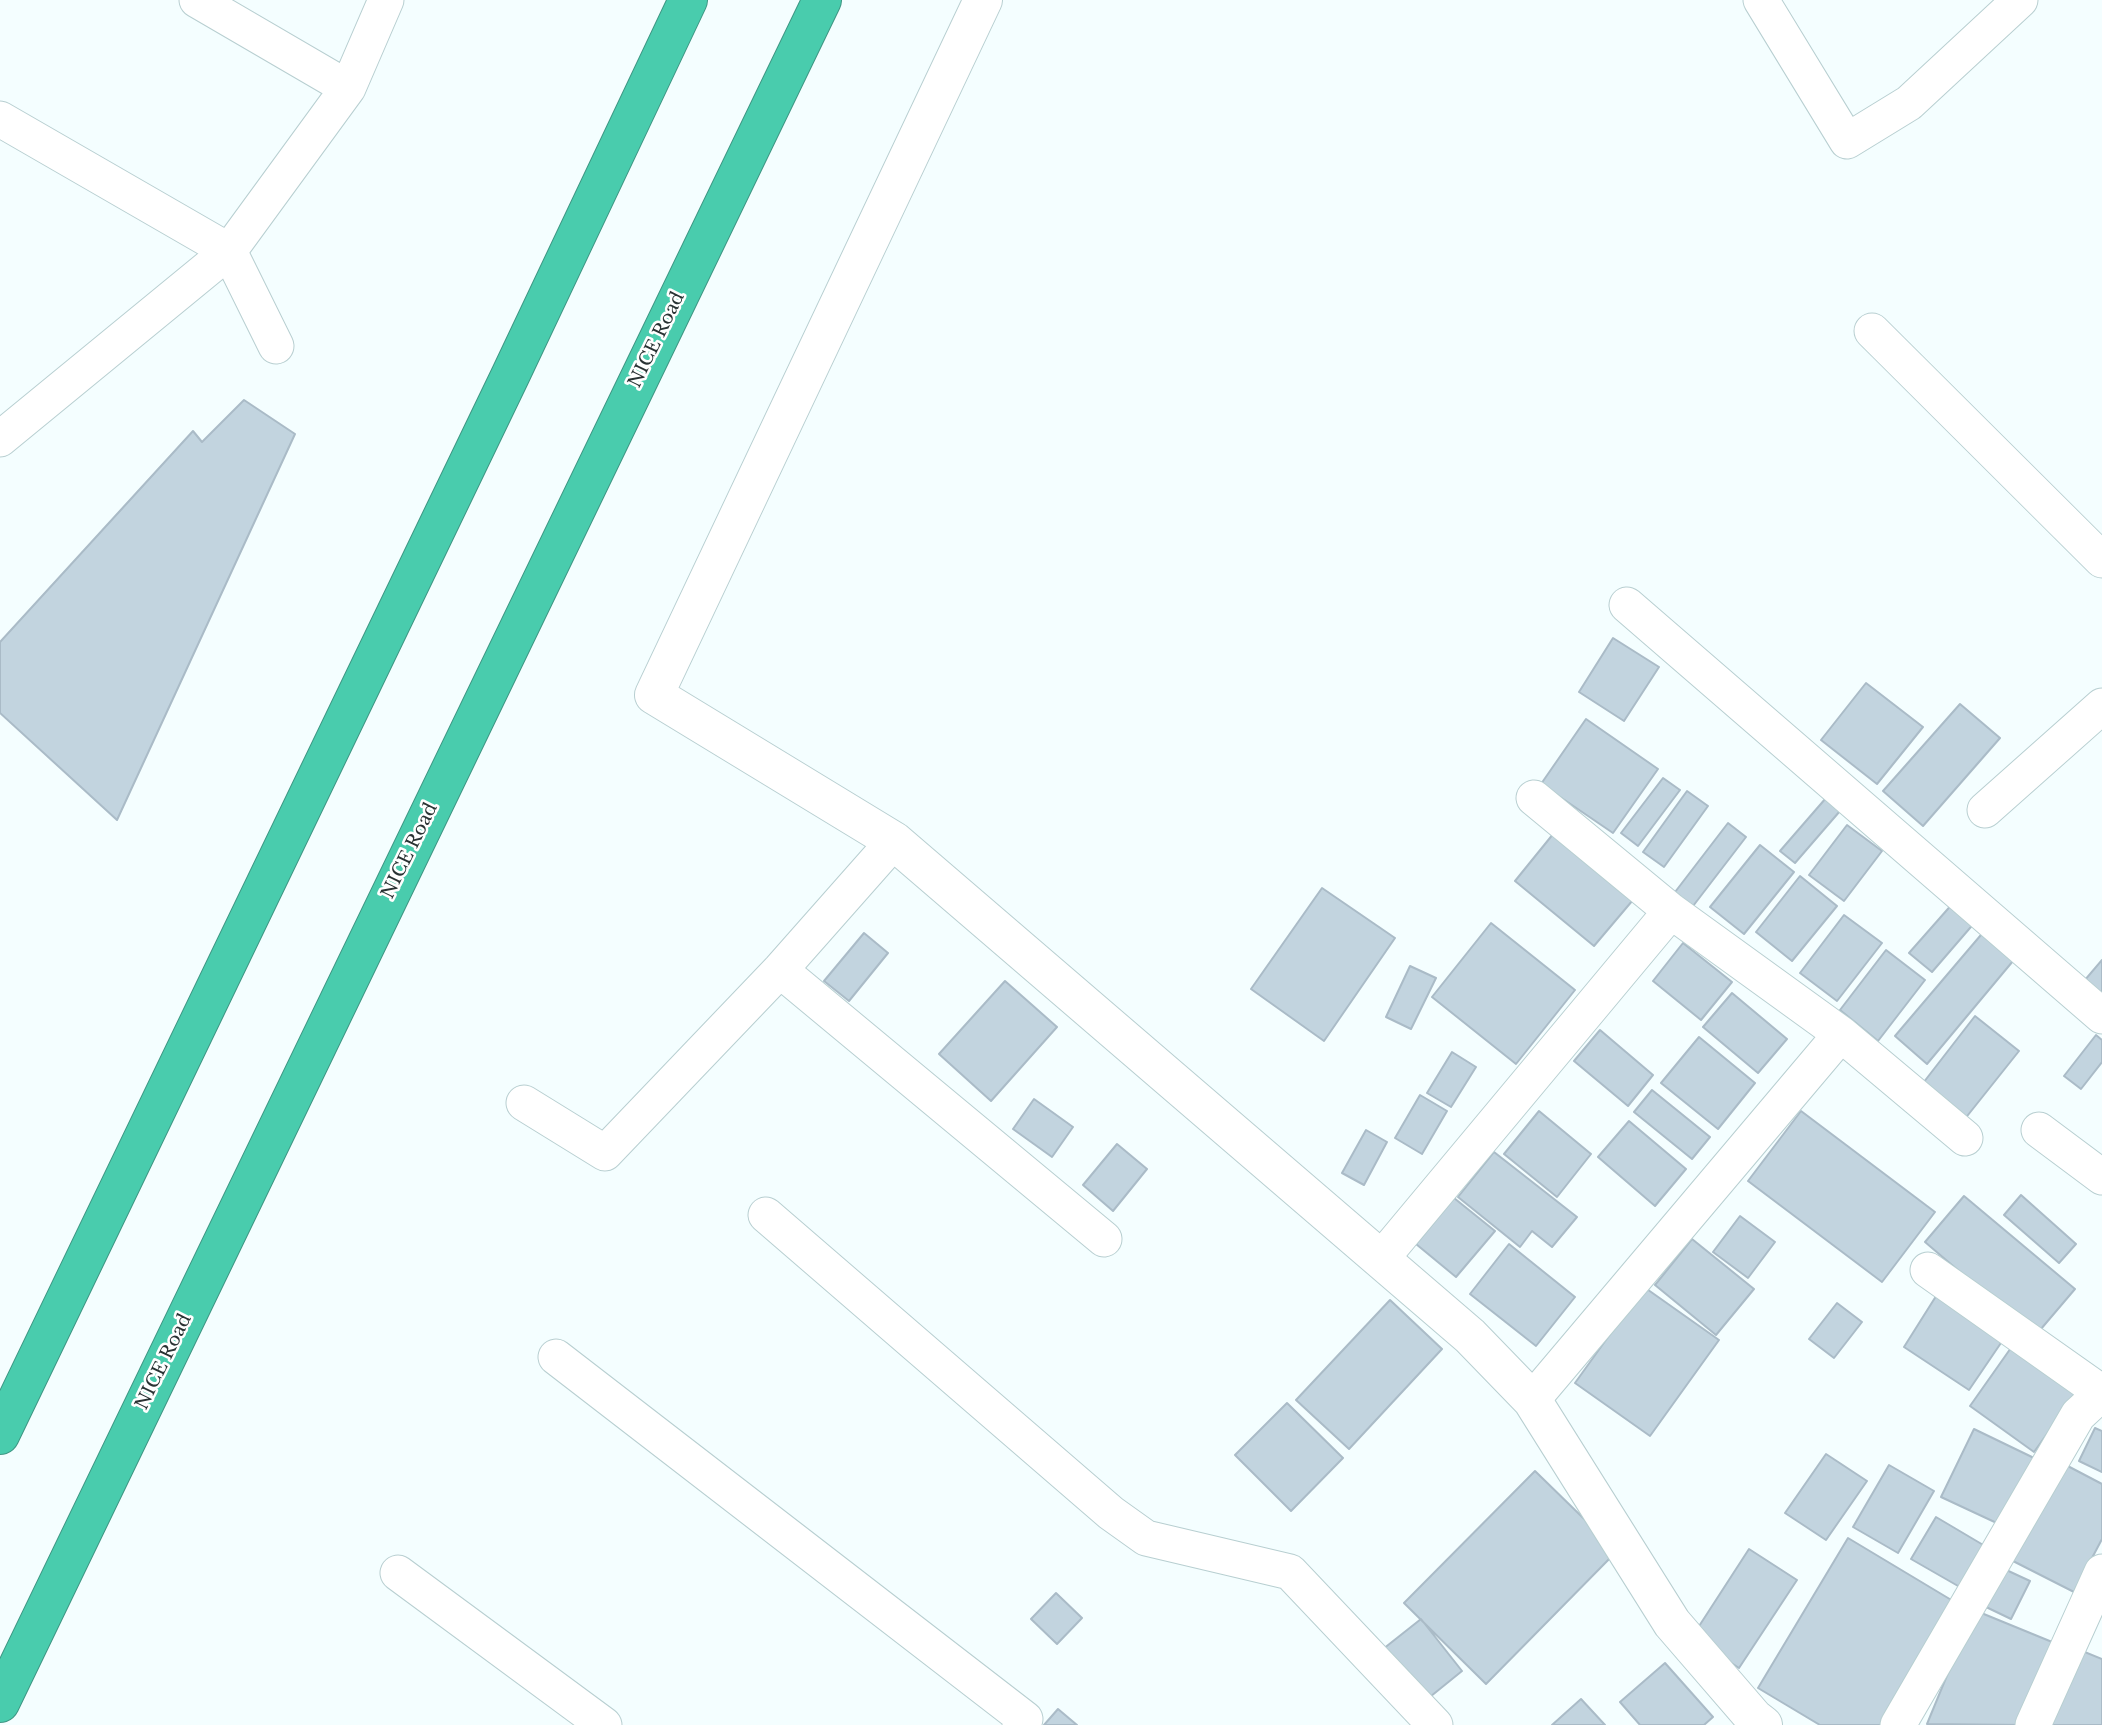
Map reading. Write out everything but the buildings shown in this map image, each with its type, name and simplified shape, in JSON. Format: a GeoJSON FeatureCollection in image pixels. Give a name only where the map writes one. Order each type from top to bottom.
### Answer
{"type":"FeatureCollection","features":[{"type":"Feature","properties":{"kind":"highway"},"geometry":{"type":"LineString","coordinates":[[0,1435],[505,388],[688,0]]}},
{"type":"Feature","properties":{"kind":"highway","name":"NICE Road"},"geometry":{"type":"LineString","coordinates":[[0,1703],[822,0]]}},
{"type":"Feature","properties":{"kind":"street"},"geometry":{"type":"LineString","coordinates":[[197,0],[348,88]]}},
{"type":"Feature","properties":{"kind":"street"},"geometry":{"type":"LineString","coordinates":[[0,439],[229,251],[348,88],[386,0]]}},
{"type":"Feature","properties":{"kind":"street"},"geometry":{"type":"LineString","coordinates":[[983,0],[654,695],[894,841],[1470,1336],[1532,1400],[1672,1623],[1754,1723]]}},
{"type":"Feature","properties":{"kind":"street"},"geometry":{"type":"LineString","coordinates":[[1761,0],[1847,141],[1909,103],[2020,0]]}},
{"type":"Feature","properties":{"kind":"street"},"geometry":{"type":"LineString","coordinates":[[0,118],[229,251],[276,346]]}},
{"type":"Feature","properties":{"kind":"street"},"geometry":{"type":"LineString","coordinates":[[1872,331],[2102,560]]}},
{"type":"Feature","properties":{"kind":"street"},"geometry":{"type":"LineString","coordinates":[[1627,605],[2102,1016]]}},
{"type":"Feature","properties":{"kind":"street"},"geometry":{"type":"LineString","coordinates":[[1986,810],[2102,706]]}},
{"type":"Feature","properties":{"kind":"street"},"geometry":{"type":"LineString","coordinates":[[1534,798],[1671,911],[1841,1034],[1965,1138]]}},
{"type":"Feature","properties":{"kind":"street"},"geometry":{"type":"LineString","coordinates":[[524,1102],[605,1153],[779,970],[894,841]]}},
{"type":"Feature","properties":{"kind":"street"},"geometry":{"type":"LineString","coordinates":[[1381,1259],[1671,911]]}},
{"type":"Feature","properties":{"kind":"street"},"geometry":{"type":"LineString","coordinates":[[779,970],[1104,1239]]}},
{"type":"Feature","properties":{"kind":"street"},"geometry":{"type":"LineString","coordinates":[[1532,1400],[1841,1034]]}},
{"type":"Feature","properties":{"kind":"street"},"geometry":{"type":"LineString","coordinates":[[2039,1130],[2102,1177]]}},
{"type":"Feature","properties":{"kind":"street"},"geometry":{"type":"LineString","coordinates":[[766,1215],[1111,1513],[1146,1538],[1290,1572],[1435,1725]]}},
{"type":"Feature","properties":{"kind":"street"},"geometry":{"type":"LineString","coordinates":[[1898,1725],[2078,1415],[2102,1393],[1928,1270]]}},
{"type":"Feature","properties":{"kind":"street"},"geometry":{"type":"LineString","coordinates":[[556,1357],[1025,1719],[1020,1725]]}},
{"type":"Feature","properties":{"kind":"street"},"geometry":{"type":"LineString","coordinates":[[2033,1725],[2102,1572]]}},
{"type":"Feature","properties":{"kind":"street"},"geometry":{"type":"LineString","coordinates":[[398,1573],[604,1725]]}}]}
